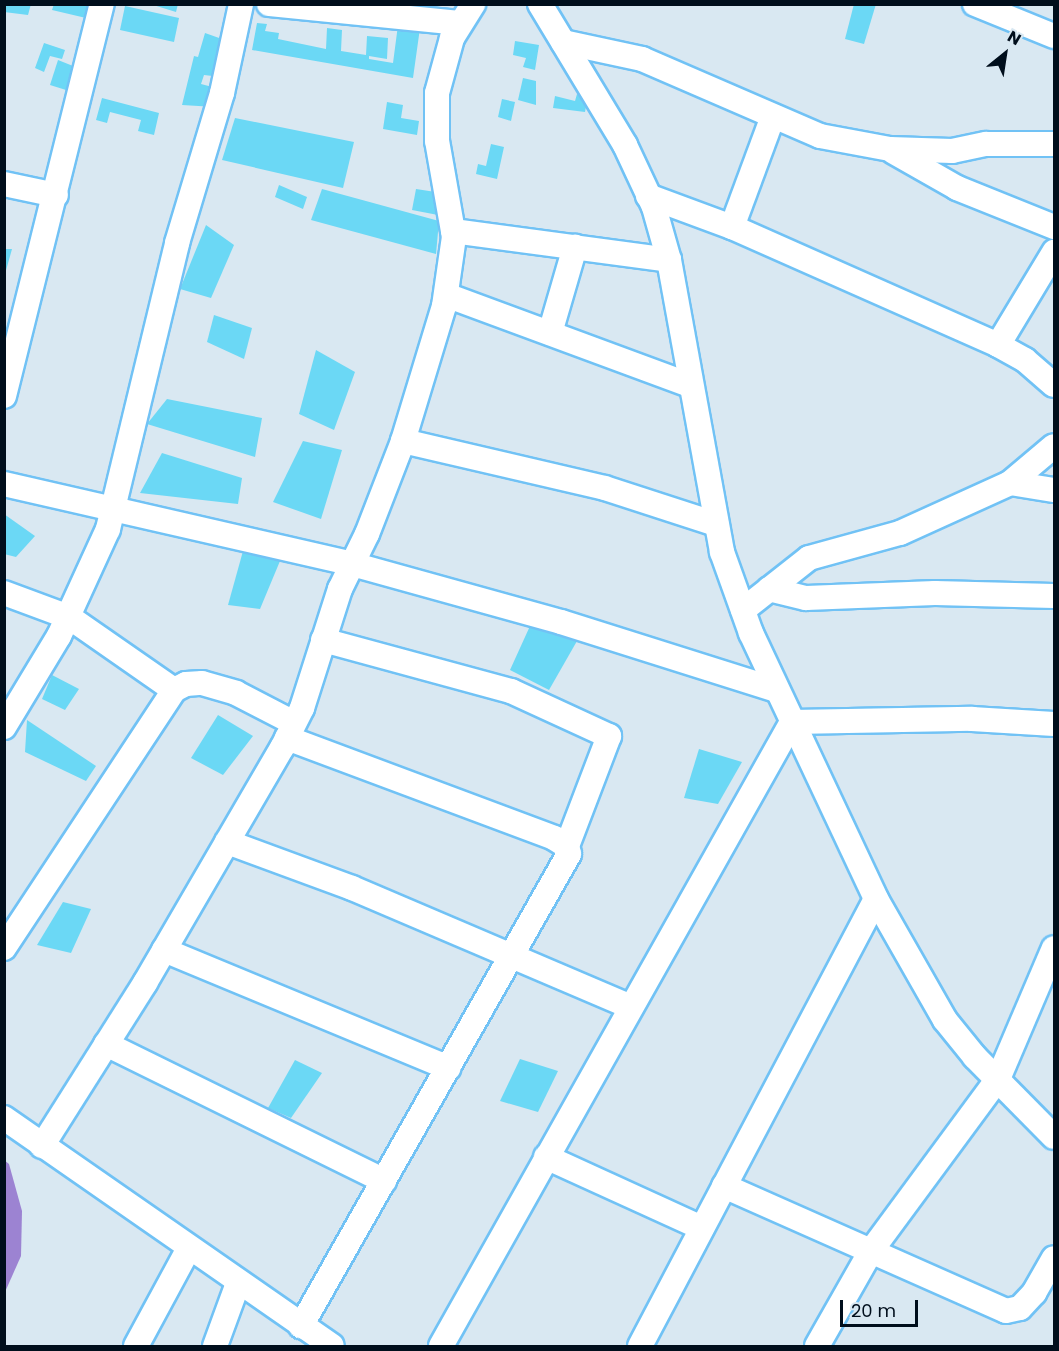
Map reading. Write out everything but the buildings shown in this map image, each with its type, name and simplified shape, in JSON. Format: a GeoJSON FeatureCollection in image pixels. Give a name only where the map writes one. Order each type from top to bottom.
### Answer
{"type":"FeatureCollection","features":[{"type":"Feature","properties":{"kind":"street"},"geometry":{"type":"LineString","coordinates":[[4,396],[102,4]]}},
{"type":"Feature","properties":{"kind":"street"},"geometry":{"type":"LineString","coordinates":[[4,727],[69,617],[94,566],[113,512],[177,243],[222,93],[241,4]]}},
{"type":"Feature","properties":{"kind":"street"},"geometry":{"type":"LineString","coordinates":[[42,1146],[164,950],[291,730],[352,564],[403,441],[446,295],[453,231],[436,141],[437,93],[466,14],[269,4]]}},
{"type":"Feature","properties":{"kind":"street"},"geometry":{"type":"LineString","coordinates":[[540,4],[625,145],[648,196],[669,260],[689,385],[716,524],[742,610],[777,690],[876,899],[945,1020],[1054,1137]]}},
{"type":"Feature","properties":{"kind":"street"},"geometry":{"type":"LineString","coordinates":[[975,4],[1054,36]]}},
{"type":"Feature","properties":{"kind":"street"},"geometry":{"type":"LineString","coordinates":[[563,42],[642,59],[820,136],[890,149],[952,151],[986,144],[1054,144]]}},
{"type":"Feature","properties":{"kind":"street"},"geometry":{"type":"LineString","coordinates":[[732,227],[773,116]]}},
{"type":"Feature","properties":{"kind":"street"},"geometry":{"type":"LineString","coordinates":[[890,149],[957,188],[1054,227]]}},
{"type":"Feature","properties":{"kind":"street"},"geometry":{"type":"LineString","coordinates":[[4,184],[56,195]]}},
{"type":"Feature","properties":{"kind":"street"},"geometry":{"type":"LineString","coordinates":[[648,196],[732,227],[998,345],[1025,360],[1054,385]]}},
{"type":"Feature","properties":{"kind":"street"},"geometry":{"type":"LineString","coordinates":[[453,231],[669,260]]}},
{"type":"Feature","properties":{"kind":"street"},"geometry":{"type":"LineString","coordinates":[[550,333],[575,247]]}},
{"type":"Feature","properties":{"kind":"street"},"geometry":{"type":"LineString","coordinates":[[998,345],[1054,252]]}},
{"type":"Feature","properties":{"kind":"street"},"geometry":{"type":"LineString","coordinates":[[446,295],[689,385]]}},
{"type":"Feature","properties":{"kind":"street"},"geometry":{"type":"LineString","coordinates":[[403,441],[604,488],[716,524]]}},
{"type":"Feature","properties":{"kind":"street"},"geometry":{"type":"LineString","coordinates":[[742,610],[809,558],[900,533],[1010,483],[1054,446]]}},
{"type":"Feature","properties":{"kind":"street"},"geometry":{"type":"LineString","coordinates":[[1010,483],[1054,490]]}},
{"type":"Feature","properties":{"kind":"street"},"geometry":{"type":"LineString","coordinates":[[4,484],[113,512],[352,564],[561,622],[777,690]]}},
{"type":"Feature","properties":{"kind":"street"},"geometry":{"type":"LineString","coordinates":[[769,589],[793,598],[934,593],[1054,596]]}},
{"type":"Feature","properties":{"kind":"street"},"geometry":{"type":"LineString","coordinates":[[4,593],[69,617],[174,690]]}},
{"type":"Feature","properties":{"kind":"street"},"geometry":{"type":"LineString","coordinates":[[301,1326],[565,866],[567,846],[609,736],[511,691],[323,640]]}},
{"type":"Feature","properties":{"kind":"street"},"geometry":{"type":"LineString","coordinates":[[4,948],[174,690],[186,684],[202,683],[236,693],[291,730],[554,838],[567,846]]}},
{"type":"Feature","properties":{"kind":"street"},"geometry":{"type":"LineString","coordinates":[[792,722],[972,719],[1054,724]]}},
{"type":"Feature","properties":{"kind":"street"},"geometry":{"type":"LineString","coordinates":[[441,1347],[792,722]]}},
{"type":"Feature","properties":{"kind":"street"},"geometry":{"type":"LineString","coordinates":[[227,842],[352,888],[631,1006]]}},
{"type":"Feature","properties":{"kind":"street"},"geometry":{"type":"LineString","coordinates":[[640,1347],[876,899]]}},
{"type":"Feature","properties":{"kind":"street"},"geometry":{"type":"LineString","coordinates":[[817,1347],[871,1251],[998,1079],[1054,948]]}},
{"type":"Feature","properties":{"kind":"street"},"geometry":{"type":"LineString","coordinates":[[164,950],[449,1068]]}},
{"type":"Feature","properties":{"kind":"street"},"geometry":{"type":"LineString","coordinates":[[106,1044],[384,1181]]}},
{"type":"Feature","properties":{"kind":"street"},"geometry":{"type":"LineString","coordinates":[[4,1118],[332,1347]]}},
{"type":"Feature","properties":{"kind":"street"},"geometry":{"type":"LineString","coordinates":[[546,1157],[702,1228]]}},
{"type":"Feature","properties":{"kind":"street"},"geometry":{"type":"LineString","coordinates":[[724,1186],[1006,1311],[1020,1308],[1034,1293],[1054,1258]]}},
{"type":"Feature","properties":{"kind":"street"},"geometry":{"type":"LineString","coordinates":[[136,1347],[189,1248]]}},
{"type":"Feature","properties":{"kind":"street"},"geometry":{"type":"LineString","coordinates":[[216,1347],[238,1283]]}},
{"type":"Feature","properties":{"kind":"shaded area"},"geometry":{"type":"Polygon","coordinates":[[[4,1160],[9,1164],[22,1211],[21,1256],[5,1292],[4,1160]]]}}]}
